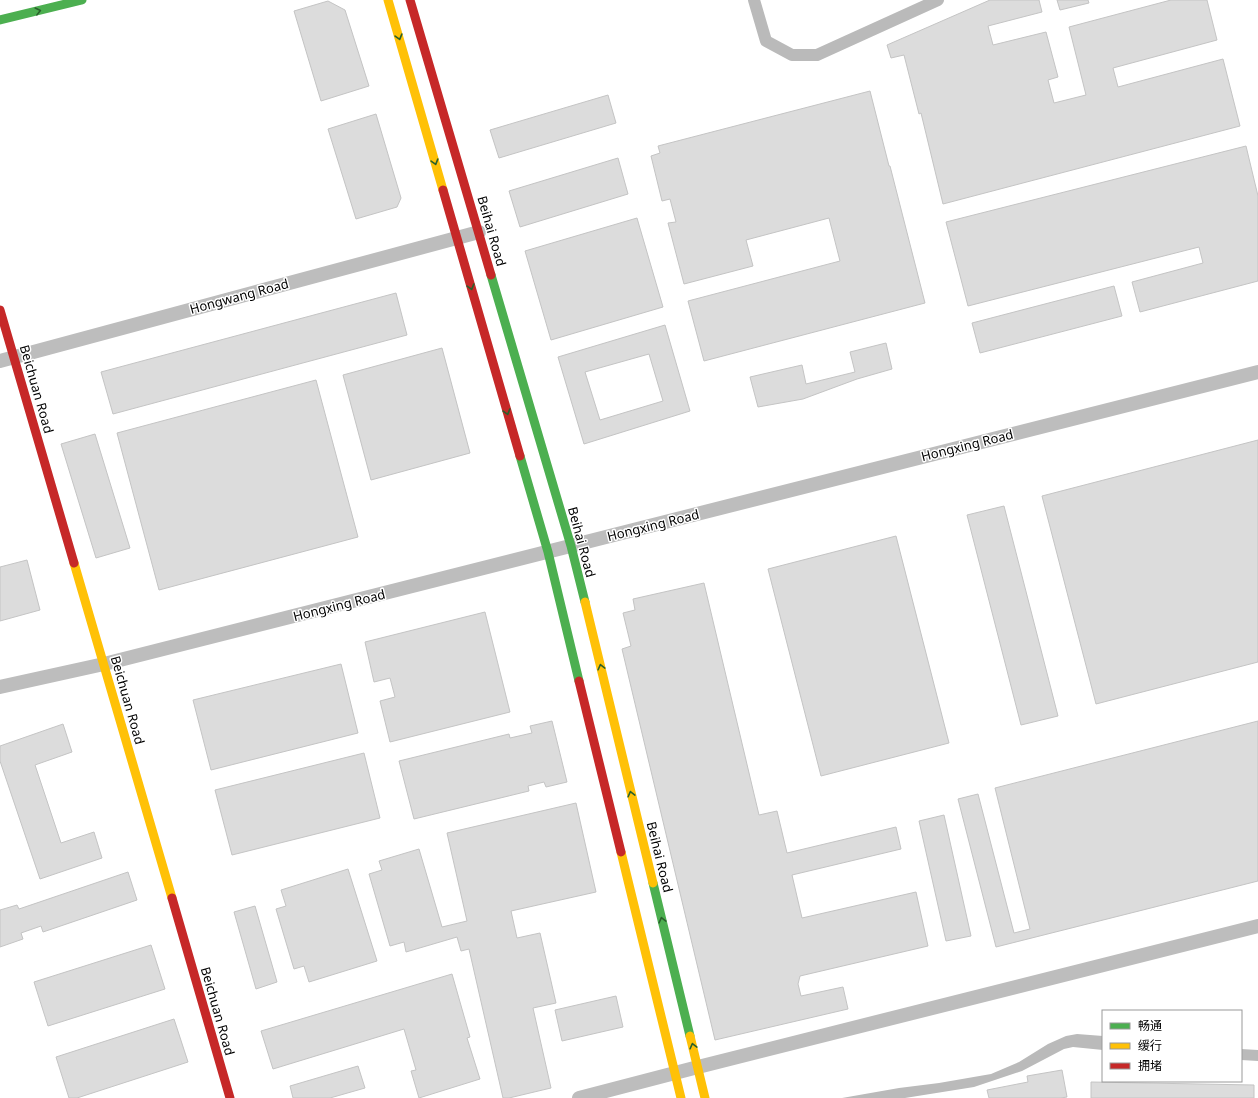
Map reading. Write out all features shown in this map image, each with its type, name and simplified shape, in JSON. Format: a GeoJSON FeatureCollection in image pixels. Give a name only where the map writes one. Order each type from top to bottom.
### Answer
{"type":"FeatureCollection","features":[{"type":"Feature","properties":{"kind":"street"},"geometry":{"type":"LineString","coordinates":[[0,20],[82,0]]}},
{"type":"Feature","properties":{"kind":"street"},"geometry":{"type":"LineString","coordinates":[[388,0],[548,552],[682,1098]]}},
{"type":"Feature","properties":{"kind":"street","name":"Beihai Road"},"geometry":{"type":"LineString","coordinates":[[410,0],[571,546],[705,1098]]}},
{"type":"Feature","properties":{"kind":"street","name":"Hongwang Road"},"geometry":{"type":"LineString","coordinates":[[0,361],[479,232]]}},
{"type":"Feature","properties":{"kind":"street","name":"Beichuan Road"},"geometry":{"type":"LineString","coordinates":[[0,310],[15,357],[230,1098]]}},
{"type":"Feature","properties":{"kind":"street","name":"Hongxing Road"},"geometry":{"type":"LineString","coordinates":[[0,687],[104,664],[1258,372]]}},
{"type":"Feature","properties":{"kind":"street"},"geometry":{"type":"LineString","coordinates":[[579,1098],[675,1072],[1258,926]]}},
{"type":"Feature","properties":{"kind":"shaded area"},"geometry":{"type":"Polygon","coordinates":[[[1077,1034],[1102,1036],[1102,1050],[1073,1047],[1064,1049],[1022,1071],[974,1087],[905,1098],[842,1098],[991,1074],[1019,1062],[1048,1044],[1066,1036],[1077,1034]]]}},
{"type":"Feature","properties":{"kind":"shaded area"},"geometry":{"type":"Polygon","coordinates":[[[1242,1049],[1258,1050],[1258,1061],[1242,1060],[1242,1049]]]}},
{"type":"Feature","properties":{"kind":"building"},"geometry":{"type":"Polygon","coordinates":[[[990,0],[1039,0],[1042,12],[988,26],[993,45],[1046,32],[1058,77],[1048,80],[1054,103],[1086,95],[1069,27],[1171,0],[1207,0],[1217,40],[1113,68],[1118,87],[1223,59],[1240,126],[943,204],[921,113],[919,114],[904,55],[891,58],[887,45],[990,0]]]}},
{"type":"Feature","properties":{"kind":"building"},"geometry":{"type":"Polygon","coordinates":[[[1057,0],[1088,0],[1089,3],[1060,10],[1057,0]]]}},
{"type":"Feature","properties":{"kind":"building"},"geometry":{"type":"Polygon","coordinates":[[[328,1],[345,10],[369,86],[321,101],[294,11],[328,1]]]}},
{"type":"Feature","properties":{"kind":"building"},"geometry":{"type":"Polygon","coordinates":[[[870,91],[925,303],[704,361],[688,301],[840,261],[829,218],[746,240],[753,266],[684,284],[668,223],[676,222],[670,199],[662,201],[651,156],[660,153],[658,146],[870,91]]]}},
{"type":"Feature","properties":{"kind":"building"},"geometry":{"type":"Polygon","coordinates":[[[608,95],[616,123],[499,158],[490,130],[608,95]]]}},
{"type":"Feature","properties":{"kind":"building"},"geometry":{"type":"Polygon","coordinates":[[[376,114],[401,198],[397,207],[356,219],[328,129],[376,114]]]}},
{"type":"Feature","properties":{"kind":"building"},"geometry":{"type":"Polygon","coordinates":[[[1246,146],[1258,196],[1258,281],[1140,312],[1132,282],[1203,263],[1199,247],[968,306],[946,222],[1246,146]]]}},
{"type":"Feature","properties":{"kind":"building"},"geometry":{"type":"Polygon","coordinates":[[[618,158],[628,194],[520,227],[509,191],[618,158]]]}},
{"type":"Feature","properties":{"kind":"building"},"geometry":{"type":"Polygon","coordinates":[[[637,218],[663,307],[551,340],[525,251],[637,218]]]}},
{"type":"Feature","properties":{"kind":"building"},"geometry":{"type":"Polygon","coordinates":[[[1114,286],[1122,316],[980,353],[972,323],[1114,286]]]}},
{"type":"Feature","properties":{"kind":"building"},"geometry":{"type":"Polygon","coordinates":[[[396,293],[407,335],[113,414],[101,372],[396,293]]]}},
{"type":"Feature","properties":{"kind":"building"},"geometry":{"type":"Polygon","coordinates":[[[665,325],[690,411],[584,444],[558,357],[665,325]],[[649,354],[585,372],[600,420],[663,401],[649,354]]]}},
{"type":"Feature","properties":{"kind":"building"},"geometry":{"type":"Polygon","coordinates":[[[886,343],[892,369],[857,379],[803,399],[758,407],[750,377],[802,365],[806,384],[855,372],[850,352],[886,343]]]}},
{"type":"Feature","properties":{"kind":"building"},"geometry":{"type":"Polygon","coordinates":[[[442,348],[470,453],[371,480],[343,375],[442,348]]]}},
{"type":"Feature","properties":{"kind":"building"},"geometry":{"type":"Polygon","coordinates":[[[316,380],[358,537],[159,590],[117,433],[316,380]]]}},
{"type":"Feature","properties":{"kind":"building"},"geometry":{"type":"Polygon","coordinates":[[[95,434],[130,548],[96,558],[61,444],[95,434]]]}},
{"type":"Feature","properties":{"kind":"building"},"geometry":{"type":"Polygon","coordinates":[[[1258,440],[1258,662],[1096,704],[1042,496],[1258,440]]]}},
{"type":"Feature","properties":{"kind":"building"},"geometry":{"type":"Polygon","coordinates":[[[1004,506],[1058,716],[1021,725],[967,515],[1004,506]]]}},
{"type":"Feature","properties":{"kind":"building"},"geometry":{"type":"Polygon","coordinates":[[[896,536],[949,743],[821,776],[768,569],[896,536]]]}},
{"type":"Feature","properties":{"kind":"building"},"geometry":{"type":"Polygon","coordinates":[[[27,560],[40,610],[0,621],[0,567],[27,560]]]}},
{"type":"Feature","properties":{"kind":"building"},"geometry":{"type":"Polygon","coordinates":[[[704,583],[759,815],[777,811],[787,853],[896,827],[901,849],[792,875],[802,918],[916,892],[928,946],[800,976],[798,984],[801,996],[843,987],[848,1009],[715,1040],[622,649],[631,646],[623,613],[635,610],[633,599],[704,583]]]}},
{"type":"Feature","properties":{"kind":"building"},"geometry":{"type":"Polygon","coordinates":[[[485,612],[510,712],[390,742],[380,701],[395,697],[390,678],[374,682],[365,642],[485,612]]]}},
{"type":"Feature","properties":{"kind":"building"},"geometry":{"type":"Polygon","coordinates":[[[341,664],[358,733],[211,770],[193,700],[341,664]]]}},
{"type":"Feature","properties":{"kind":"building"},"geometry":{"type":"Polygon","coordinates":[[[552,721],[567,782],[546,787],[544,782],[528,786],[529,791],[414,819],[399,761],[509,734],[510,738],[532,733],[530,726],[552,721]]]}},
{"type":"Feature","properties":{"kind":"building"},"geometry":{"type":"Polygon","coordinates":[[[1258,721],[1258,881],[996,947],[958,799],[978,794],[1014,933],[1030,929],[995,788],[1258,721]]]}},
{"type":"Feature","properties":{"kind":"building"},"geometry":{"type":"Polygon","coordinates":[[[63,724],[72,752],[35,765],[61,843],[94,832],[102,858],[40,879],[0,761],[0,746],[63,724]]]}},
{"type":"Feature","properties":{"kind":"building"},"geometry":{"type":"Polygon","coordinates":[[[364,753],[380,818],[232,855],[215,790],[364,753]]]}},
{"type":"Feature","properties":{"kind":"building"},"geometry":{"type":"Polygon","coordinates":[[[576,803],[596,892],[511,911],[517,938],[540,933],[556,1003],[533,1008],[551,1088],[509,1098],[503,1098],[469,949],[461,951],[457,937],[406,952],[404,942],[390,946],[369,874],[382,870],[379,861],[419,849],[442,927],[467,921],[447,833],[576,803]]]}},
{"type":"Feature","properties":{"kind":"building"},"geometry":{"type":"Polygon","coordinates":[[[944,815],[971,936],[946,941],[919,821],[944,815]]]}},
{"type":"Feature","properties":{"kind":"building"},"geometry":{"type":"Polygon","coordinates":[[[348,869],[377,961],[309,982],[304,966],[294,969],[276,909],[286,906],[281,890],[348,869]]]}},
{"type":"Feature","properties":{"kind":"building"},"geometry":{"type":"Polygon","coordinates":[[[128,872],[137,900],[43,932],[41,926],[21,933],[23,939],[0,947],[0,910],[17,905],[19,909],[128,872]]]}},
{"type":"Feature","properties":{"kind":"building"},"geometry":{"type":"Polygon","coordinates":[[[255,906],[277,982],[256,989],[234,912],[255,906]]]}},
{"type":"Feature","properties":{"kind":"building"},"geometry":{"type":"Polygon","coordinates":[[[151,945],[165,989],[48,1026],[34,982],[151,945]]]}},
{"type":"Feature","properties":{"kind":"building"},"geometry":{"type":"Polygon","coordinates":[[[452,974],[470,1037],[467,1038],[480,1079],[419,1098],[411,1071],[416,1070],[404,1029],[273,1069],[261,1031],[452,974]]]}},
{"type":"Feature","properties":{"kind":"building"},"geometry":{"type":"Polygon","coordinates":[[[616,996],[623,1027],[562,1041],[555,1010],[616,996]]]}},
{"type":"Feature","properties":{"kind":"building"},"geometry":{"type":"Polygon","coordinates":[[[174,1019],[188,1062],[77,1098],[69,1098],[56,1057],[174,1019]]]}},
{"type":"Feature","properties":{"kind":"building"},"geometry":{"type":"Polygon","coordinates":[[[358,1066],[365,1088],[330,1098],[293,1098],[290,1086],[358,1066]]]}},
{"type":"Feature","properties":{"kind":"building"},"geometry":{"type":"Polygon","coordinates":[[[1062,1070],[1067,1097],[989,1098],[987,1090],[1028,1082],[1027,1076],[1062,1070]]]}},
{"type":"Feature","properties":{"kind":"building"},"geometry":{"type":"Polygon","coordinates":[[[1091,1082],[1254,1085],[1254,1098],[1091,1098],[1091,1082]]]}},
{"type":"Feature","properties":{"kind":"waterway"},"geometry":{"type":"LineString","coordinates":[[754,0],[766,41],[792,55],[817,55],[938,0]]}},
{"type":"Feature","properties":{"kind":"traffic: fast"},"geometry":{"type":"LineString","coordinates":[[0,20],[82,0]]}},
{"type":"Feature","properties":{"kind":"traffic: fast"},"geometry":{"type":"LineString","coordinates":[[491,275],[571,546],[585,602]]}},
{"type":"Feature","properties":{"kind":"traffic: fast"},"geometry":{"type":"LineString","coordinates":[[520,456],[548,552],[579,681]]}},
{"type":"Feature","properties":{"kind":"traffic: fast"},"geometry":{"type":"LineString","coordinates":[[653,883],[690,1036]]}},
{"type":"Feature","properties":{"kind":"traffic: slow"},"geometry":{"type":"LineString","coordinates":[[388,0],[443,190]]}},
{"type":"Feature","properties":{"kind":"traffic: slow"},"geometry":{"type":"LineString","coordinates":[[74,563],[172,898]]}},
{"type":"Feature","properties":{"kind":"traffic: slow"},"geometry":{"type":"LineString","coordinates":[[585,602],[653,883]]}},
{"type":"Feature","properties":{"kind":"traffic: slow"},"geometry":{"type":"LineString","coordinates":[[621,852],[681,1098]]}},
{"type":"Feature","properties":{"kind":"traffic: slow"},"geometry":{"type":"LineString","coordinates":[[690,1036],[705,1098]]}},
{"type":"Feature","properties":{"kind":"traffic: jam"},"geometry":{"type":"LineString","coordinates":[[410,0],[491,275]]}},
{"type":"Feature","properties":{"kind":"traffic: jam"},"geometry":{"type":"LineString","coordinates":[[443,190],[520,456]]}},
{"type":"Feature","properties":{"kind":"traffic: jam"},"geometry":{"type":"LineString","coordinates":[[0,310],[74,563]]}},
{"type":"Feature","properties":{"kind":"traffic: jam"},"geometry":{"type":"LineString","coordinates":[[579,681],[621,852]]}},
{"type":"Feature","properties":{"kind":"traffic: jam"},"geometry":{"type":"LineString","coordinates":[[172,898],[230,1098]]}}]}
